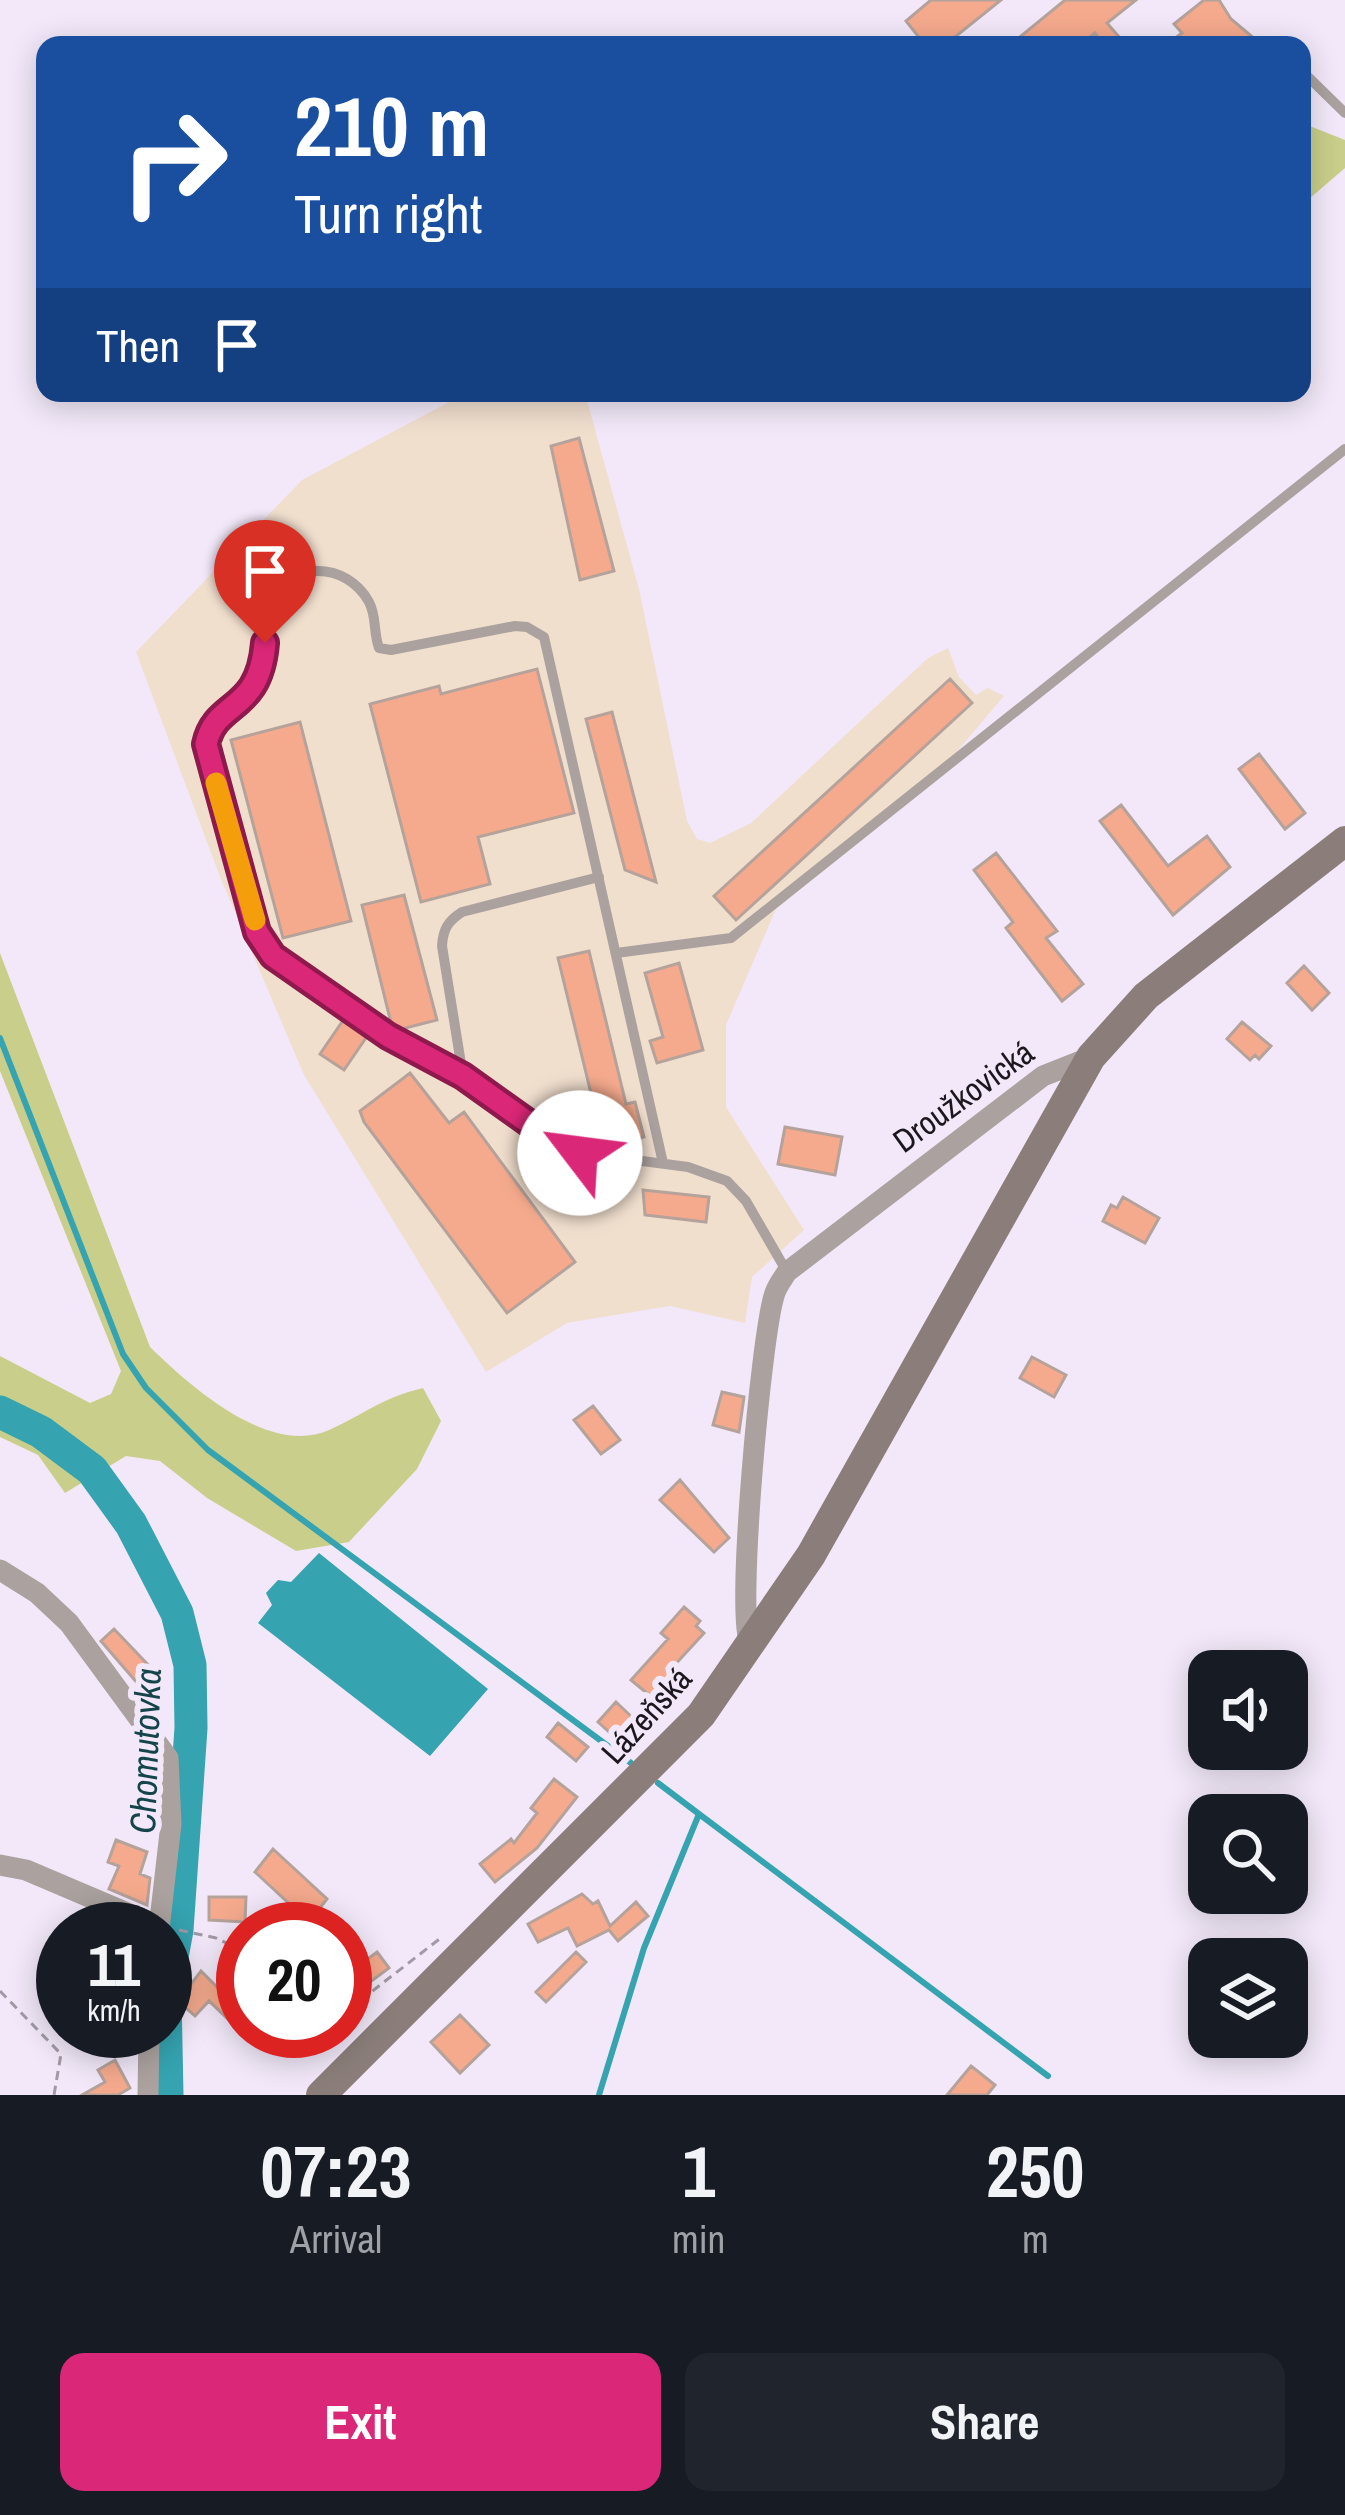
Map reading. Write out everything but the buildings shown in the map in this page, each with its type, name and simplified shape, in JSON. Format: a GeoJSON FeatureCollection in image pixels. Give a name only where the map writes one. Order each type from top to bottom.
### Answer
{"type":"FeatureCollection","features":[{"type":"Feature","properties":{"kind":"street","name":"Droužkovická"},"geometry":{"type":"LineString","coordinates":[[787,1272],[1043,1076],[1091,1057],[1146,996],[1345,841]]}},
{"type":"Feature","properties":{"kind":"street","name":"Lázeňská"},"geometry":{"type":"LineString","coordinates":[[321,2095],[701,1714],[811,1556],[1091,1057]]}},
{"type":"Feature","properties":{"kind":"street"},"geometry":{"type":"LineString","coordinates":[[750,1644],[744,1631],[762,1363],[775,1292],[787,1272]]}},
{"type":"Feature","properties":{"kind":"street"},"geometry":{"type":"LineString","coordinates":[[0,1570],[37,1593],[69,1622],[168,1757],[171,1824],[162,1902]]}},
{"type":"Feature","properties":{"kind":"street"},"geometry":{"type":"LineString","coordinates":[[0,1865],[26,1870],[99,1902]]}},
{"type":"Feature","properties":{"kind":"street"},"geometry":{"type":"LineString","coordinates":[[148,2095],[149,2058]]}},
{"type":"Feature","properties":{"kind":"lane"},"geometry":{"type":"LineString","coordinates":[[1311,80],[1345,113]]}},
{"type":"Feature","properties":{"kind":"lane"},"geometry":{"type":"LineString","coordinates":[[616,952],[730,938],[1345,449]]}},
{"type":"Feature","properties":{"kind":"lane"},"geometry":{"type":"LineString","coordinates":[[663,1163],[544,637],[515,626],[391,650],[379,648],[376,619],[353,582],[316,570],[296,574],[280,585],[263,622],[261,680],[209,729],[206,744],[257,932],[273,956],[388,1036],[463,1076],[554,1141],[580,1153],[708,1172],[739,1190],[787,1272]]}},
{"type":"Feature","properties":{"kind":"lane"},"geometry":{"type":"LineString","coordinates":[[463,1076],[442,946],[443,931],[451,919],[599,877]]}},
{"type":"Feature","properties":{"kind":"path"},"geometry":{"type":"LineString","coordinates":[[0,1991],[61,2054],[54,2095]]}},
{"type":"Feature","properties":{"kind":"shaded area"},"geometry":{"type":"Polygon","coordinates":[[[449,402],[587,402],[639,589],[687,821],[697,839],[710,843],[751,823],[928,658],[948,648],[959,677],[976,695],[988,688],[1004,696],[926,788],[776,909],[726,1025],[726,1107],[804,1230],[752,1277],[745,1323],[670,1306],[567,1323],[486,1372],[304,1075],[220,877],[136,652],[302,480],[449,402]]]}},
{"type":"Feature","properties":{"kind":"green space"},"geometry":{"type":"Polygon","coordinates":[[[1311,127],[1345,140],[1345,168],[1311,197],[1311,127]]]}},
{"type":"Feature","properties":{"kind":"green space"},"geometry":{"type":"Polygon","coordinates":[[[0,953],[150,1347],[208,1398],[281,1434],[306,1436],[329,1430],[384,1401],[423,1388],[441,1421],[417,1469],[349,1542],[296,1551],[207,1498],[160,1461],[126,1456],[65,1493],[38,1455],[0,1437],[0,1356],[90,1403],[111,1394],[121,1371],[0,1071],[0,953]]]}},
{"type":"Feature","properties":{"kind":"water"},"geometry":{"type":"Polygon","coordinates":[[[319,1553],[488,1689],[430,1756],[258,1623],[272,1605],[266,1593],[278,1580],[291,1582],[319,1553]]]}},
{"type":"Feature","properties":{"kind":"waterway"},"geometry":{"type":"LineString","coordinates":[[0,1038],[123,1354],[146,1388],[208,1450],[631,1763]]}},
{"type":"Feature","properties":{"kind":"waterway","name":"Chomutovka"},"geometry":{"type":"LineString","coordinates":[[0,1412],[41,1432],[92,1470],[131,1524],[177,1613],[190,1665],[191,1728],[177,1930],[165,1995],[167,2095]]}},
{"type":"Feature","properties":{"kind":"waterway"},"geometry":{"type":"LineString","coordinates":[[599,2095],[644,1948],[699,1814],[658,1783]]}},
{"type":"Feature","properties":{"kind":"waterway"},"geometry":{"type":"LineString","coordinates":[[699,1814],[1048,2076]]}},
{"type":"Feature","properties":{"kind":"slow traffic"},"geometry":{"type":"LineString","coordinates":[[216,783],[255,920]]}},
{"type":"Feature","properties":{"kind":"route"},"geometry":{"type":"LineString","coordinates":[[265,643],[261,680],[209,729],[206,744],[263,944],[273,956],[388,1036],[463,1076],[554,1141],[580,1153]]}}]}
